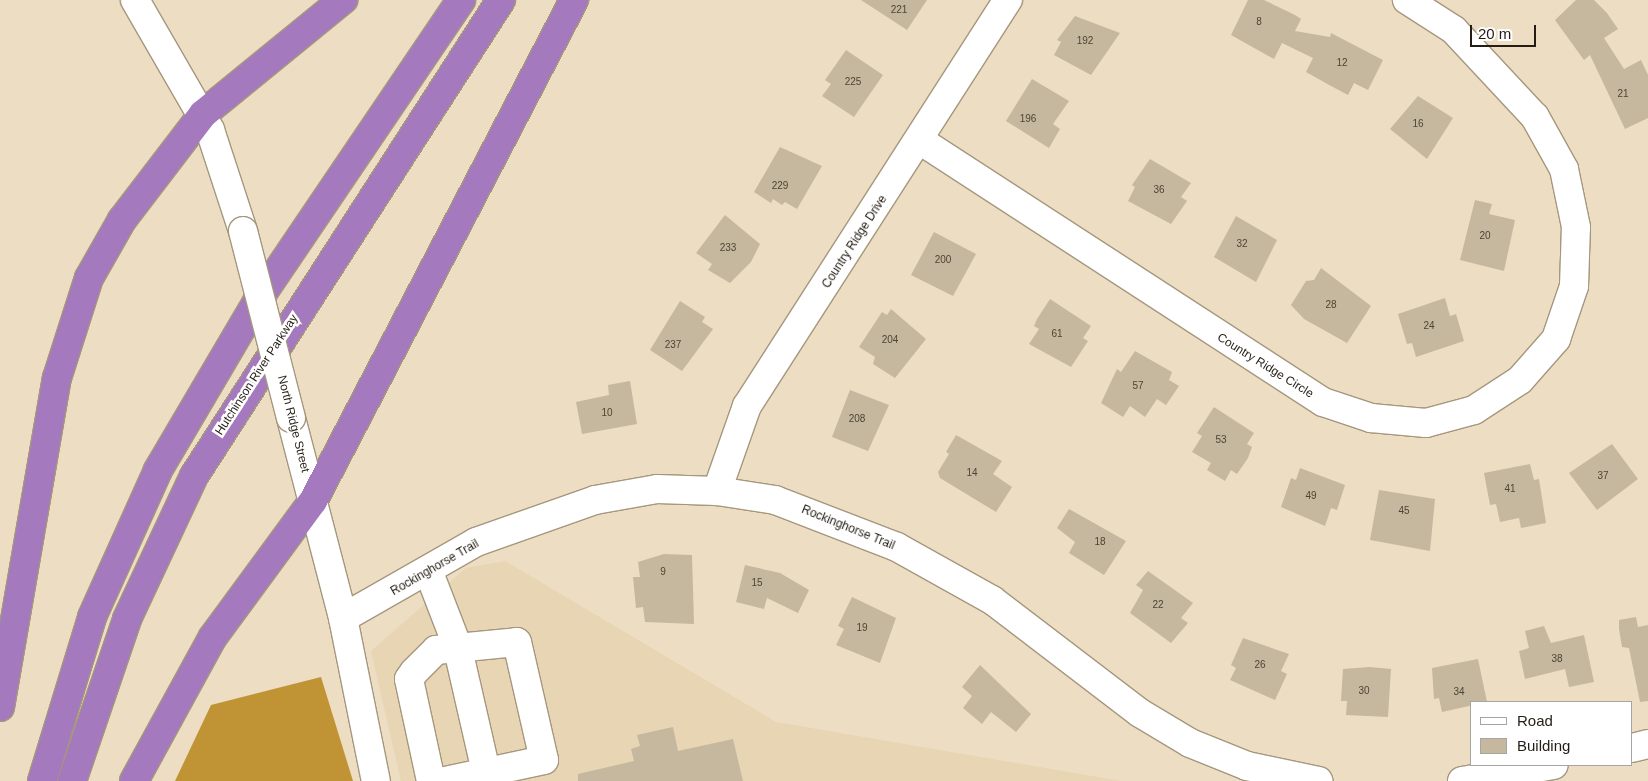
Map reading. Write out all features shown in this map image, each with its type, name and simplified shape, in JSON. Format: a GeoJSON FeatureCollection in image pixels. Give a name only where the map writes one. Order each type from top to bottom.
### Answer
{"type":"FeatureCollection","features":[{"type":"Feature","properties":{"kind":"highway"},"geometry":{"type":"LineString","coordinates":[[0,707],[51,408],[74,316],[122,220],[203,114],[343,0]]}},
{"type":"Feature","properties":{"kind":"highway"},"geometry":{"type":"LineString","coordinates":[[42,781],[92,617],[176,435],[258,300],[461,0]]}},
{"type":"Feature","properties":{"kind":"highway","name":"Hutchinson River Parkway"},"geometry":{"type":"LineString","coordinates":[[72,781],[127,618],[194,476],[501,0]]}},
{"type":"Feature","properties":{"kind":"highway"},"geometry":{"type":"LineString","coordinates":[[134,781],[203,653],[312,501],[574,0]]}},
{"type":"Feature","properties":{"kind":"street","name":"North Ridge Street"},"geometry":{"type":"LineString","coordinates":[[135,0],[203,114],[224,166],[243,230],[343,618],[376,781]]}},
{"type":"Feature","properties":{"kind":"street","name":"Country Ridge Drive"},"geometry":{"type":"LineString","coordinates":[[717,491],[747,406],[921,141],[1008,0]]}},
{"type":"Feature","properties":{"kind":"street","name":"Country Ridge Circle"},"geometry":{"type":"LineString","coordinates":[[921,141],[1323,402],[1371,418],[1426,423],[1474,410],[1520,380],[1556,339],[1574,286],[1576,227],[1564,169],[1535,117],[1454,30],[1407,0]]}},
{"type":"Feature","properties":{"kind":"street","name":"Rockinghorse Trail"},"geometry":{"type":"LineString","coordinates":[[343,618],[476,542],[595,500],[657,490],[717,491],[775,500],[897,547],[992,600],[1140,713],[1190,743],[1247,766],[1318,781]]}},
{"type":"Feature","properties":{"kind":"street"},"geometry":{"type":"LineString","coordinates":[[428,570],[457,645],[486,772]]}},
{"type":"Feature","properties":{"kind":"street"},"geometry":{"type":"LineString","coordinates":[[431,781],[409,679],[436,650],[457,645],[476,649],[517,642],[544,760],[445,781]]}},
{"type":"Feature","properties":{"kind":"street"},"geometry":{"type":"LineString","coordinates":[[1633,748],[1648,744]]}},
{"type":"Feature","properties":{"kind":"street"},"geometry":{"type":"LineString","coordinates":[[1462,781],[1516,777],[1551,766]]}},
{"type":"Feature","properties":{"kind":"shaded area"},"geometry":{"type":"Polygon","coordinates":[[[505,561],[776,722],[1121,781],[401,781],[371,651],[466,568],[505,561]]]}},
{"type":"Feature","properties":{"kind":"shaded area"},"geometry":{"type":"Polygon","coordinates":[[[321,677],[353,781],[175,781],[211,705],[321,677]]]}},
{"type":"Feature","properties":{"kind":"building"},"geometry":{"type":"Polygon","coordinates":[[[861,0],[927,0],[907,30],[861,0]]]}},
{"type":"Feature","properties":{"kind":"building"},"geometry":{"type":"Polygon","coordinates":[[[1248,0],[1264,0],[1295,15],[1301,19],[1295,31],[1330,37],[1331,33],[1383,60],[1368,90],[1354,83],[1348,95],[1306,72],[1313,58],[1282,43],[1274,59],[1231,35],[1248,0]]]}},
{"type":"Feature","properties":{"kind":"building"},"geometry":{"type":"Polygon","coordinates":[[[1576,0],[1594,0],[1607,13],[1618,29],[1604,38],[1624,69],[1641,60],[1648,75],[1648,118],[1625,129],[1590,55],[1584,60],[1555,20],[1576,0]]]}},
{"type":"Feature","properties":{"kind":"building"},"geometry":{"type":"Polygon","coordinates":[[[1075,16],[1120,33],[1091,75],[1054,55],[1061,42],[1057,40],[1075,16]]]}},
{"type":"Feature","properties":{"kind":"building"},"geometry":{"type":"Polygon","coordinates":[[[846,50],[883,75],[854,117],[822,96],[831,84],[825,80],[846,50]]]}},
{"type":"Feature","properties":{"kind":"building"},"geometry":{"type":"Polygon","coordinates":[[[1032,79],[1069,101],[1053,124],[1060,129],[1049,148],[1006,121],[1032,79]]]}},
{"type":"Feature","properties":{"kind":"building"},"geometry":{"type":"Polygon","coordinates":[[[1418,96],[1453,118],[1427,159],[1390,129],[1418,96]]]}},
{"type":"Feature","properties":{"kind":"building"},"geometry":{"type":"Polygon","coordinates":[[[780,147],[822,166],[797,209],[785,202],[782,205],[773,199],[771,203],[754,192],[780,147]]]}},
{"type":"Feature","properties":{"kind":"building"},"geometry":{"type":"Polygon","coordinates":[[[1150,159],[1191,183],[1181,197],[1187,201],[1171,224],[1128,201],[1135,187],[1132,185],[1150,159]]]}},
{"type":"Feature","properties":{"kind":"building"},"geometry":{"type":"Polygon","coordinates":[[[1475,200],[1492,204],[1489,214],[1515,220],[1504,271],[1460,260],[1475,200]]]}},
{"type":"Feature","properties":{"kind":"building"},"geometry":{"type":"Polygon","coordinates":[[[725,215],[760,244],[751,262],[730,283],[708,270],[712,264],[696,253],[725,215]]]}},
{"type":"Feature","properties":{"kind":"building"},"geometry":{"type":"Polygon","coordinates":[[[1236,216],[1277,240],[1256,282],[1214,257],[1236,216]]]}},
{"type":"Feature","properties":{"kind":"building"},"geometry":{"type":"Polygon","coordinates":[[[934,232],[976,254],[953,296],[911,275],[934,232]]]}},
{"type":"Feature","properties":{"kind":"building"},"geometry":{"type":"Polygon","coordinates":[[[1321,268],[1371,306],[1347,343],[1304,319],[1291,305],[1306,281],[1314,280],[1321,268]]]}},
{"type":"Feature","properties":{"kind":"building"},"geometry":{"type":"Polygon","coordinates":[[[1445,298],[1450,316],[1456,314],[1464,341],[1416,357],[1412,343],[1407,344],[1398,314],[1445,298]]]}},
{"type":"Feature","properties":{"kind":"building"},"geometry":{"type":"Polygon","coordinates":[[[1050,299],[1091,326],[1083,338],[1088,341],[1071,367],[1029,344],[1039,329],[1034,326],[1037,319],[1050,299]]]}},
{"type":"Feature","properties":{"kind":"building"},"geometry":{"type":"Polygon","coordinates":[[[680,301],[705,317],[702,322],[713,329],[682,371],[650,350],[680,301]]]}},
{"type":"Feature","properties":{"kind":"building"},"geometry":{"type":"Polygon","coordinates":[[[891,309],[926,339],[895,378],[873,364],[875,357],[859,347],[882,312],[887,315],[891,309]]]}},
{"type":"Feature","properties":{"kind":"building"},"geometry":{"type":"Polygon","coordinates":[[[1135,351],[1172,372],[1169,380],[1179,386],[1166,405],[1157,399],[1145,417],[1130,406],[1123,417],[1101,403],[1117,369],[1121,372],[1135,351]]]}},
{"type":"Feature","properties":{"kind":"building"},"geometry":{"type":"Polygon","coordinates":[[[630,381],[637,424],[582,434],[576,402],[609,395],[608,385],[630,381]]]}},
{"type":"Feature","properties":{"kind":"building"},"geometry":{"type":"Polygon","coordinates":[[[850,390],[889,405],[868,451],[832,437],[850,390]]]}},
{"type":"Feature","properties":{"kind":"building"},"geometry":{"type":"Polygon","coordinates":[[[1214,407],[1254,433],[1247,444],[1252,447],[1248,458],[1237,474],[1231,470],[1225,481],[1207,470],[1211,463],[1192,452],[1202,436],[1197,433],[1214,407]]]}},
{"type":"Feature","properties":{"kind":"building"},"geometry":{"type":"Polygon","coordinates":[[[956,435],[1002,461],[993,474],[1012,487],[996,512],[940,478],[938,472],[949,454],[946,452],[956,435]]]}},
{"type":"Feature","properties":{"kind":"building"},"geometry":{"type":"Polygon","coordinates":[[[1612,444],[1638,479],[1597,510],[1569,473],[1612,444]]]}},
{"type":"Feature","properties":{"kind":"building"},"geometry":{"type":"Polygon","coordinates":[[[1530,464],[1534,480],[1539,479],[1546,523],[1521,528],[1519,518],[1500,522],[1496,504],[1490,505],[1484,473],[1530,464]]]}},
{"type":"Feature","properties":{"kind":"building"},"geometry":{"type":"Polygon","coordinates":[[[1300,468],[1345,485],[1337,510],[1331,508],[1325,526],[1281,507],[1291,478],[1296,480],[1300,468]]]}},
{"type":"Feature","properties":{"kind":"building"},"geometry":{"type":"Polygon","coordinates":[[[1379,490],[1435,499],[1430,551],[1370,540],[1379,490]]]}},
{"type":"Feature","properties":{"kind":"building"},"geometry":{"type":"Polygon","coordinates":[[[1069,509],[1126,541],[1104,575],[1069,553],[1075,542],[1057,528],[1069,509]]]}},
{"type":"Feature","properties":{"kind":"building"},"geometry":{"type":"Polygon","coordinates":[[[664,554],[692,555],[694,624],[645,622],[643,607],[636,608],[633,577],[640,577],[638,562],[664,554]]]}},
{"type":"Feature","properties":{"kind":"building"},"geometry":{"type":"Polygon","coordinates":[[[745,565],[780,573],[809,590],[798,613],[767,598],[764,609],[736,602],[745,565]]]}},
{"type":"Feature","properties":{"kind":"building"},"geometry":{"type":"Polygon","coordinates":[[[1148,571],[1193,603],[1181,618],[1188,623],[1171,643],[1130,613],[1143,590],[1136,585],[1148,571]]]}},
{"type":"Feature","properties":{"kind":"building"},"geometry":{"type":"Polygon","coordinates":[[[852,597],[896,618],[880,663],[836,645],[844,629],[838,626],[852,597]]]}},
{"type":"Feature","properties":{"kind":"building"},"geometry":{"type":"Polygon","coordinates":[[[1636,617],[1638,627],[1648,625],[1648,701],[1640,702],[1629,648],[1622,647],[1619,629],[1619,620],[1636,617]]]}},
{"type":"Feature","properties":{"kind":"building"},"geometry":{"type":"Polygon","coordinates":[[[1544,626],[1551,643],[1584,635],[1594,682],[1569,687],[1565,669],[1525,679],[1519,651],[1529,648],[1525,631],[1544,626]]]}},
{"type":"Feature","properties":{"kind":"building"},"geometry":{"type":"Polygon","coordinates":[[[1243,638],[1289,654],[1281,671],[1287,674],[1275,700],[1230,680],[1236,668],[1231,665],[1243,638]]]}},
{"type":"Feature","properties":{"kind":"building"},"geometry":{"type":"Polygon","coordinates":[[[1478,659],[1487,701],[1470,701],[1470,706],[1442,712],[1439,698],[1434,699],[1432,668],[1478,659]]]}},
{"type":"Feature","properties":{"kind":"building"},"geometry":{"type":"Polygon","coordinates":[[[980,665],[1031,714],[1016,732],[991,712],[982,724],[963,708],[972,696],[962,687],[980,665]]]}},
{"type":"Feature","properties":{"kind":"building"},"geometry":{"type":"Polygon","coordinates":[[[1370,667],[1391,669],[1388,717],[1346,715],[1347,701],[1341,701],[1343,669],[1370,667]]]}},
{"type":"Feature","properties":{"kind":"building"},"geometry":{"type":"Polygon","coordinates":[[[673,727],[678,751],[733,739],[743,781],[578,781],[578,774],[634,761],[631,749],[640,746],[637,735],[673,727]]]}}]}
